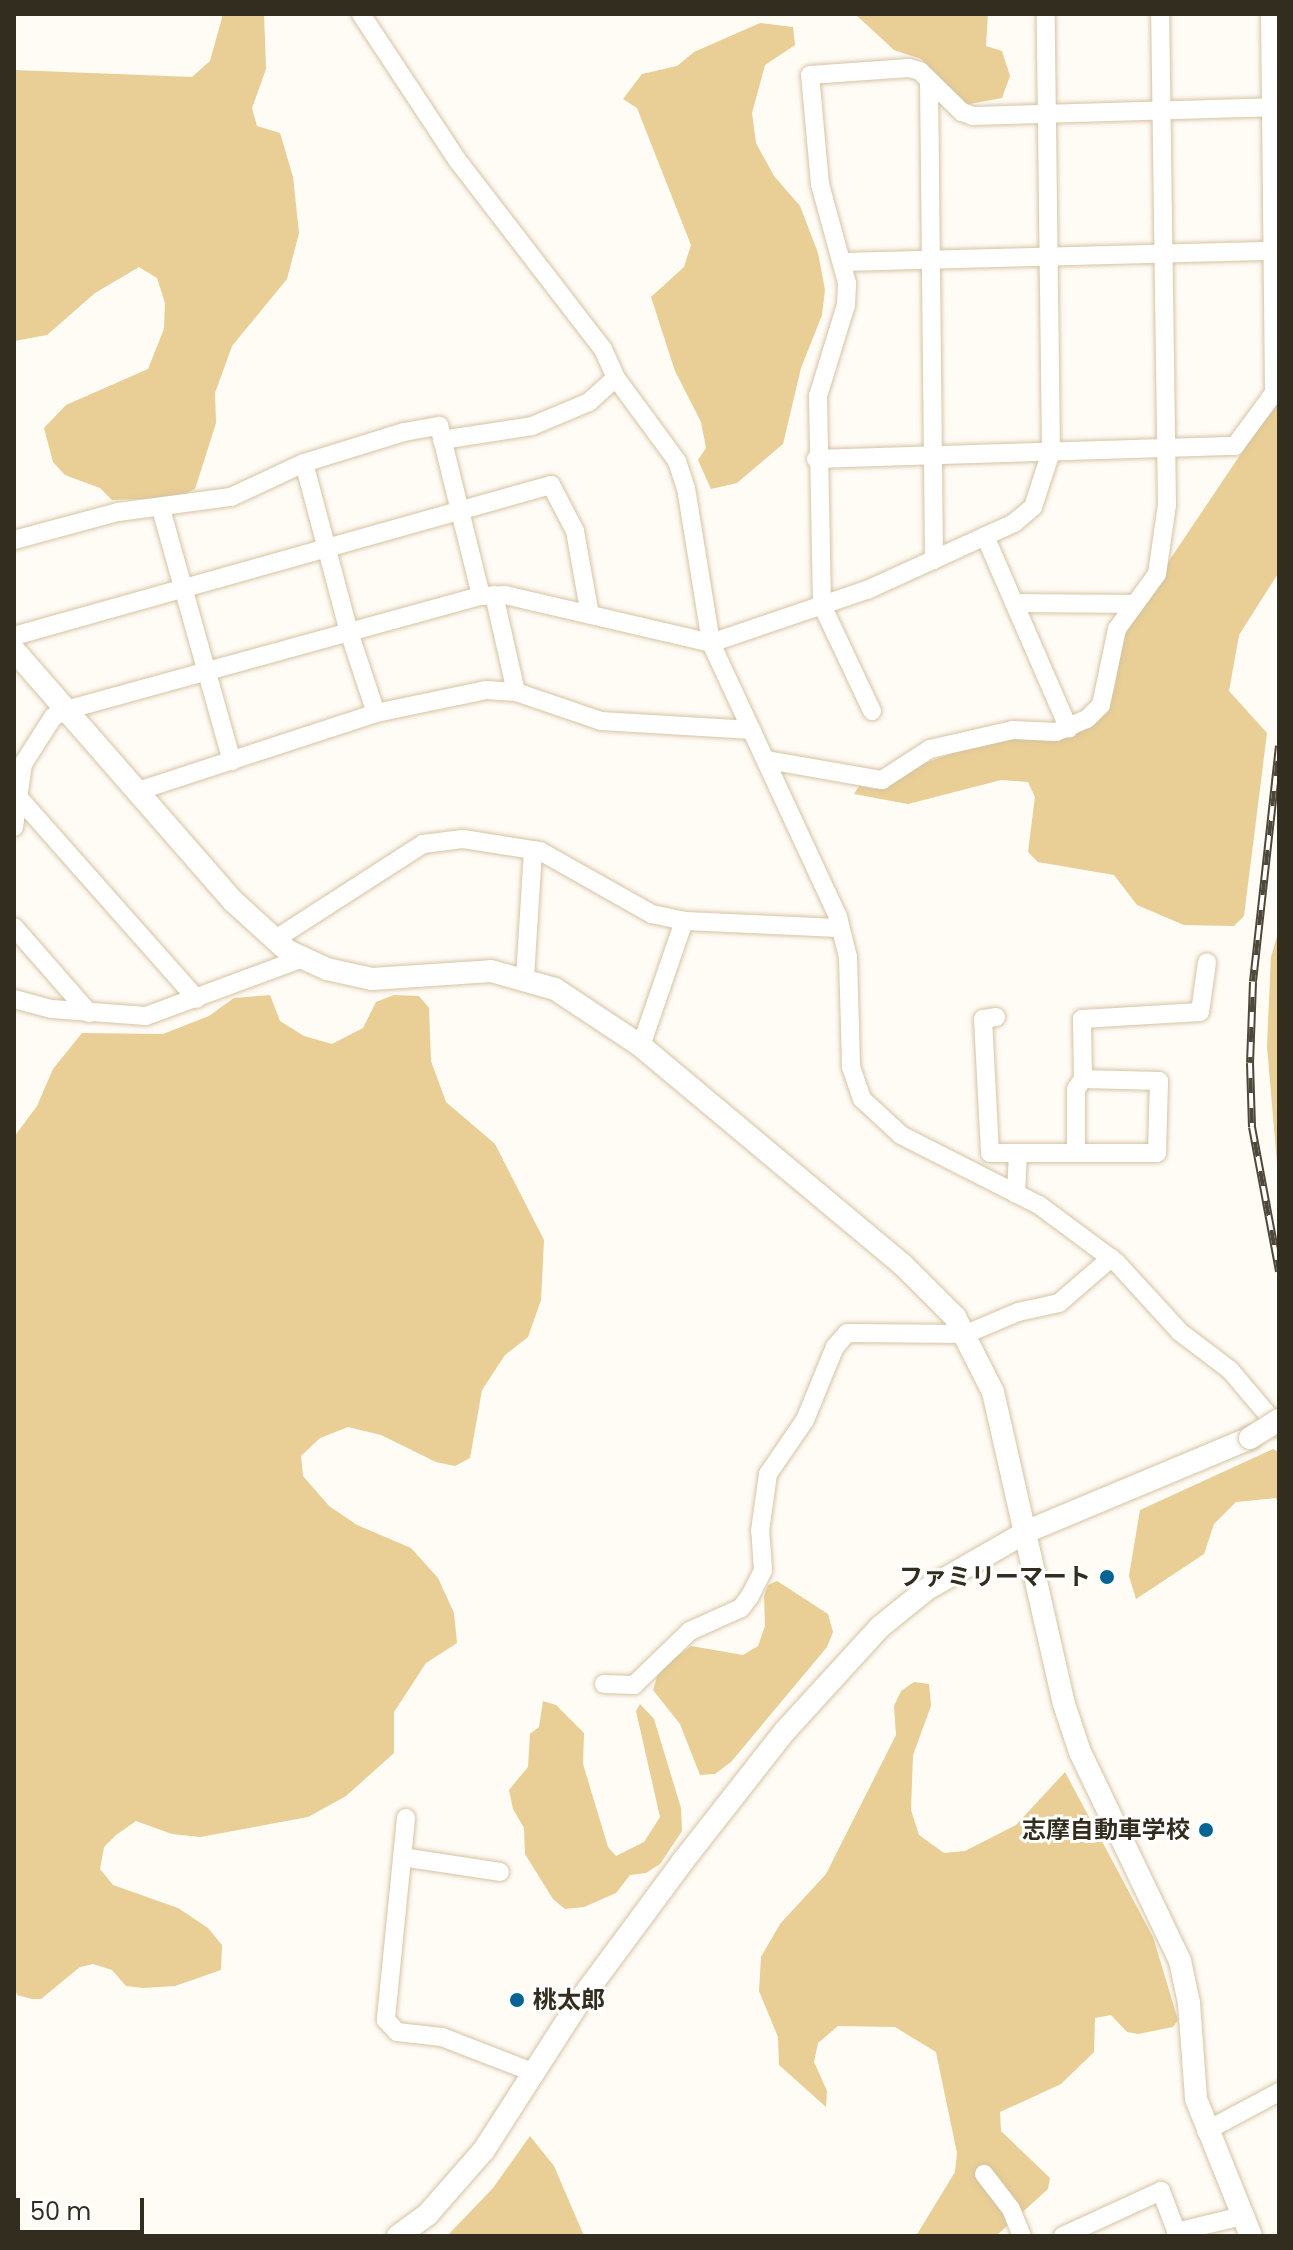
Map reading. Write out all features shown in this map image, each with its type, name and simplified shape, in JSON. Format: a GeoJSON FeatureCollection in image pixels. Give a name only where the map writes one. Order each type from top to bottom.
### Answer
{"type":"FeatureCollection","features":[{"type":"Feature","properties":{"kind":"street"},"geometry":{"type":"LineString","coordinates":[[14,827],[23,764],[53,717],[66,710],[488,595],[711,643],[822,605],[934,560],[985,536],[1033,507],[1051,452],[1044,111],[1046,14]]}},
{"type":"Feature","properties":{"kind":"street"},"geometry":{"type":"LineString","coordinates":[[767,760],[882,780],[930,749],[1013,730],[1069,729],[1101,705],[1117,629],[1131,604],[1157,574],[1169,448],[1160,14]]}},
{"type":"Feature","properties":{"kind":"street"},"geometry":{"type":"LineString","coordinates":[[816,459],[1235,446],[1274,393],[1270,14]]}},
{"type":"Feature","properties":{"kind":"street"},"geometry":{"type":"LineString","coordinates":[[370,16],[458,161],[603,349],[616,378],[677,461],[686,488],[711,643],[767,760],[840,928],[848,957],[851,1067],[862,1099],[901,1135],[1016,1194],[1111,1258],[1180,1332],[1230,1370],[1279,1428]]}},
{"type":"Feature","properties":{"kind":"street"},"geometry":{"type":"LineString","coordinates":[[872,711],[822,605],[816,459],[818,396],[846,305],[842,262],[820,184],[810,75],[909,68],[929,80],[962,112],[973,116],[1044,111],[1271,107]]}},
{"type":"Feature","properties":{"kind":"street"},"geometry":{"type":"LineString","coordinates":[[929,80],[934,560]]}},
{"type":"Feature","properties":{"kind":"street"},"geometry":{"type":"LineString","coordinates":[[842,262],[1273,251]]}},
{"type":"Feature","properties":{"kind":"street"},"geometry":{"type":"LineString","coordinates":[[442,440],[532,426],[589,402],[616,378]]}},
{"type":"Feature","properties":{"kind":"street"},"geometry":{"type":"LineString","coordinates":[[14,540],[118,512],[161,509],[231,497],[304,463],[404,432],[439,426],[459,509],[516,692]]}},
{"type":"Feature","properties":{"kind":"street"},"geometry":{"type":"LineString","coordinates":[[304,463],[349,632],[376,713]]}},
{"type":"Feature","properties":{"kind":"street"},"geometry":{"type":"LineString","coordinates":[[14,636],[326,545],[551,485],[575,531],[590,615]]}},
{"type":"Feature","properties":{"kind":"street"},"geometry":{"type":"LineString","coordinates":[[161,509],[180,587],[232,761]]}},
{"type":"Feature","properties":{"kind":"street"},"geometry":{"type":"LineString","coordinates":[[985,536],[1069,729]]}},
{"type":"Feature","properties":{"kind":"street"},"geometry":{"type":"LineString","coordinates":[[1014,603],[1131,604]]}},
{"type":"Feature","properties":{"kind":"street"},"geometry":{"type":"LineString","coordinates":[[14,650],[274,940],[303,958],[372,979],[491,971],[525,978],[565,995],[641,1046],[902,1264],[966,1334],[993,1392],[1028,1531],[1064,1704],[1080,1752],[1180,1961],[1190,2014],[1196,2099],[1206,2131],[1247,2226],[1177,2234],[1161,2191],[1086,2231],[1063,2236]]}},
{"type":"Feature","properties":{"kind":"street"},"geometry":{"type":"LineString","coordinates":[[138,791],[376,713],[486,690],[516,692],[601,721],[752,730]]}},
{"type":"Feature","properties":{"kind":"street"},"geometry":{"type":"LineString","coordinates":[[19,798],[197,999]]}},
{"type":"Feature","properties":{"kind":"street"},"geometry":{"type":"LineString","coordinates":[[274,940],[423,844],[463,839],[533,850],[652,914],[684,921],[840,928]]}},
{"type":"Feature","properties":{"kind":"street"},"geometry":{"type":"LineString","coordinates":[[525,978],[533,850]]}},
{"type":"Feature","properties":{"kind":"street"},"geometry":{"type":"LineString","coordinates":[[641,1046],[684,921]]}},
{"type":"Feature","properties":{"kind":"street"},"geometry":{"type":"LineString","coordinates":[[14,927],[89,1013]]}},
{"type":"Feature","properties":{"kind":"street"},"geometry":{"type":"LineString","coordinates":[[14,999],[89,1013],[146,1016],[303,958]]}},
{"type":"Feature","properties":{"kind":"street"},"geometry":{"type":"LineString","coordinates":[[1076,1153],[1076,1089],[1083,1079],[1082,1019],[1200,1012],[1207,962]]}},
{"type":"Feature","properties":{"kind":"street"},"geometry":{"type":"LineString","coordinates":[[996,1017],[983,1019],[990,1153],[1157,1153],[1159,1081],[1083,1079]]}},
{"type":"Feature","properties":{"kind":"street"},"geometry":{"type":"LineString","coordinates":[[1016,1194],[1018,1153]]}},
{"type":"Feature","properties":{"kind":"street"},"geometry":{"type":"LineString","coordinates":[[604,1684],[634,1685],[690,1631],[741,1608],[750,1596],[764,1564],[760,1531],[768,1474],[805,1420],[835,1347],[847,1333],[966,1334],[1018,1312],[1059,1303],[1111,1258]]}},
{"type":"Feature","properties":{"kind":"street"},"geometry":{"type":"LineString","coordinates":[[398,2236],[456,2184],[535,2073],[581,1999],[796,1719],[880,1627],[927,1589],[1028,1531],[1250,1438],[1279,1420]]}},
{"type":"Feature","properties":{"kind":"street"},"geometry":{"type":"LineString","coordinates":[[406,1818],[386,2020],[390,2027],[442,2037],[535,2073]]}},
{"type":"Feature","properties":{"kind":"street"},"geometry":{"type":"LineString","coordinates":[[402,1857],[500,1872]]}},
{"type":"Feature","properties":{"kind":"street"},"geometry":{"type":"LineString","coordinates":[[1206,2131],[1279,2092]]}},
{"type":"Feature","properties":{"kind":"street"},"geometry":{"type":"LineString","coordinates":[[984,2174],[1011,2209],[1022,2236]]}},
{"type":"Feature","properties":{"kind":"shaded area"},"geometry":{"type":"Polygon","coordinates":[[[223,14],[264,14],[266,69],[252,108],[257,126],[280,133],[293,177],[299,233],[287,279],[232,346],[215,393],[216,423],[195,489],[176,498],[112,500],[100,488],[65,475],[53,462],[44,428],[66,405],[148,369],[164,329],[165,303],[157,278],[139,267],[95,293],[47,335],[14,341],[14,70],[192,77],[210,61],[223,14]]]}},
{"type":"Feature","properties":{"kind":"shaded area"},"geometry":{"type":"Polygon","coordinates":[[[855,14],[988,14],[986,46],[1002,51],[1010,76],[1002,98],[964,105],[921,59],[894,50],[855,14]]]}},
{"type":"Feature","properties":{"kind":"shaded area"},"geometry":{"type":"Polygon","coordinates":[[[760,23],[793,27],[795,45],[765,65],[752,113],[756,143],[774,176],[800,206],[818,253],[825,290],[822,315],[801,368],[783,444],[737,483],[711,489],[698,460],[706,448],[701,422],[675,371],[651,297],[684,267],[691,245],[637,108],[623,99],[642,74],[677,66],[694,52],[760,23]]]}},
{"type":"Feature","properties":{"kind":"shaded area"},"geometry":{"type":"Polygon","coordinates":[[[1279,397],[1279,572],[1239,635],[1229,691],[1267,733],[1244,916],[1234,926],[1184,925],[1137,905],[1114,875],[1038,862],[1028,852],[1035,797],[1028,782],[1001,780],[908,804],[854,794],[859,786],[875,789],[910,768],[991,740],[1045,737],[1106,709],[1114,691],[1124,628],[1279,397]]]}},
{"type":"Feature","properties":{"kind":"shaded area"},"geometry":{"type":"Polygon","coordinates":[[[1279,930],[1279,1187],[1267,1046],[1271,957],[1279,930]]]}},
{"type":"Feature","properties":{"kind":"shaded area"},"geometry":{"type":"Polygon","coordinates":[[[270,995],[280,1021],[304,1036],[332,1044],[363,1028],[376,1002],[394,995],[419,996],[429,1008],[431,1061],[446,1102],[495,1144],[544,1240],[541,1300],[528,1337],[505,1355],[482,1390],[470,1458],[455,1466],[436,1462],[381,1435],[348,1427],[320,1438],[301,1456],[303,1476],[329,1506],[357,1525],[411,1548],[438,1578],[454,1613],[457,1643],[426,1663],[394,1712],[394,1753],[346,1796],[308,1817],[200,1837],[172,1834],[136,1821],[104,1847],[100,1869],[113,1885],[178,1908],[208,1928],[222,1945],[221,1970],[175,1986],[143,1988],[126,1986],[112,1970],[93,1964],[80,1967],[41,1999],[32,1999],[17,1995],[14,1985],[14,1137],[37,1106],[53,1069],[82,1033],[163,1034],[209,1016],[234,998],[270,995]]]}},
{"type":"Feature","properties":{"kind":"shaded area"},"geometry":{"type":"Polygon","coordinates":[[[1273,1449],[1279,1452],[1279,1505],[1276,1498],[1236,1502],[1214,1524],[1204,1554],[1136,1599],[1129,1576],[1140,1510],[1273,1449]]]}},
{"type":"Feature","properties":{"kind":"shaded area"},"geometry":{"type":"Polygon","coordinates":[[[777,1581],[828,1614],[833,1632],[827,1647],[731,1762],[715,1774],[700,1775],[680,1724],[653,1690],[659,1670],[691,1646],[743,1655],[758,1646],[765,1626],[764,1596],[768,1585],[777,1581]]]}},
{"type":"Feature","properties":{"kind":"shaded area"},"geometry":{"type":"Polygon","coordinates":[[[914,1682],[929,1684],[931,1706],[913,1755],[911,1810],[919,1835],[944,1853],[965,1851],[1016,1825],[1065,1772],[1153,1937],[1178,2020],[1173,2027],[1138,2034],[1127,2032],[1111,2015],[1095,2018],[1094,2052],[1061,2084],[1000,2112],[1001,2131],[1050,2178],[1048,2189],[996,2236],[916,2236],[955,2172],[957,2153],[936,2052],[895,2027],[838,2026],[818,2043],[814,2062],[827,2091],[826,2107],[779,2065],[778,2037],[759,1991],[761,1957],[780,1924],[826,1874],[896,1735],[894,1706],[901,1691],[914,1682]]]}},
{"type":"Feature","properties":{"kind":"shaded area"},"geometry":{"type":"Polygon","coordinates":[[[543,1701],[556,1705],[584,1733],[583,1764],[608,1847],[616,1856],[644,1842],[660,1817],[636,1711],[640,1704],[654,1719],[681,1808],[682,1831],[660,1864],[646,1873],[630,1875],[616,1893],[584,1907],[565,1909],[553,1899],[525,1854],[524,1828],[513,1809],[509,1790],[528,1767],[530,1734],[539,1727],[543,1701]]]}},
{"type":"Feature","properties":{"kind":"shaded area"},"geometry":{"type":"Polygon","coordinates":[[[530,2136],[554,2166],[584,2236],[447,2236],[493,2188],[530,2136]]]}},
{"type":"Feature","properties":{"kind":"railway"},"geometry":{"type":"LineString","coordinates":[[1279,746],[1253,982],[1250,1063],[1252,1127],[1279,1271]]}},
{"type":"Feature","properties":{"kind":"place","name":"ファミリーマート"},"geometry":{"type":"Point","coordinates":[1107,1577]}},
{"type":"Feature","properties":{"kind":"place","name":"志摩自動車学校"},"geometry":{"type":"Point","coordinates":[1206,1830]}},
{"type":"Feature","properties":{"kind":"place","name":"桃太郎"},"geometry":{"type":"Point","coordinates":[517,2000]}}]}
